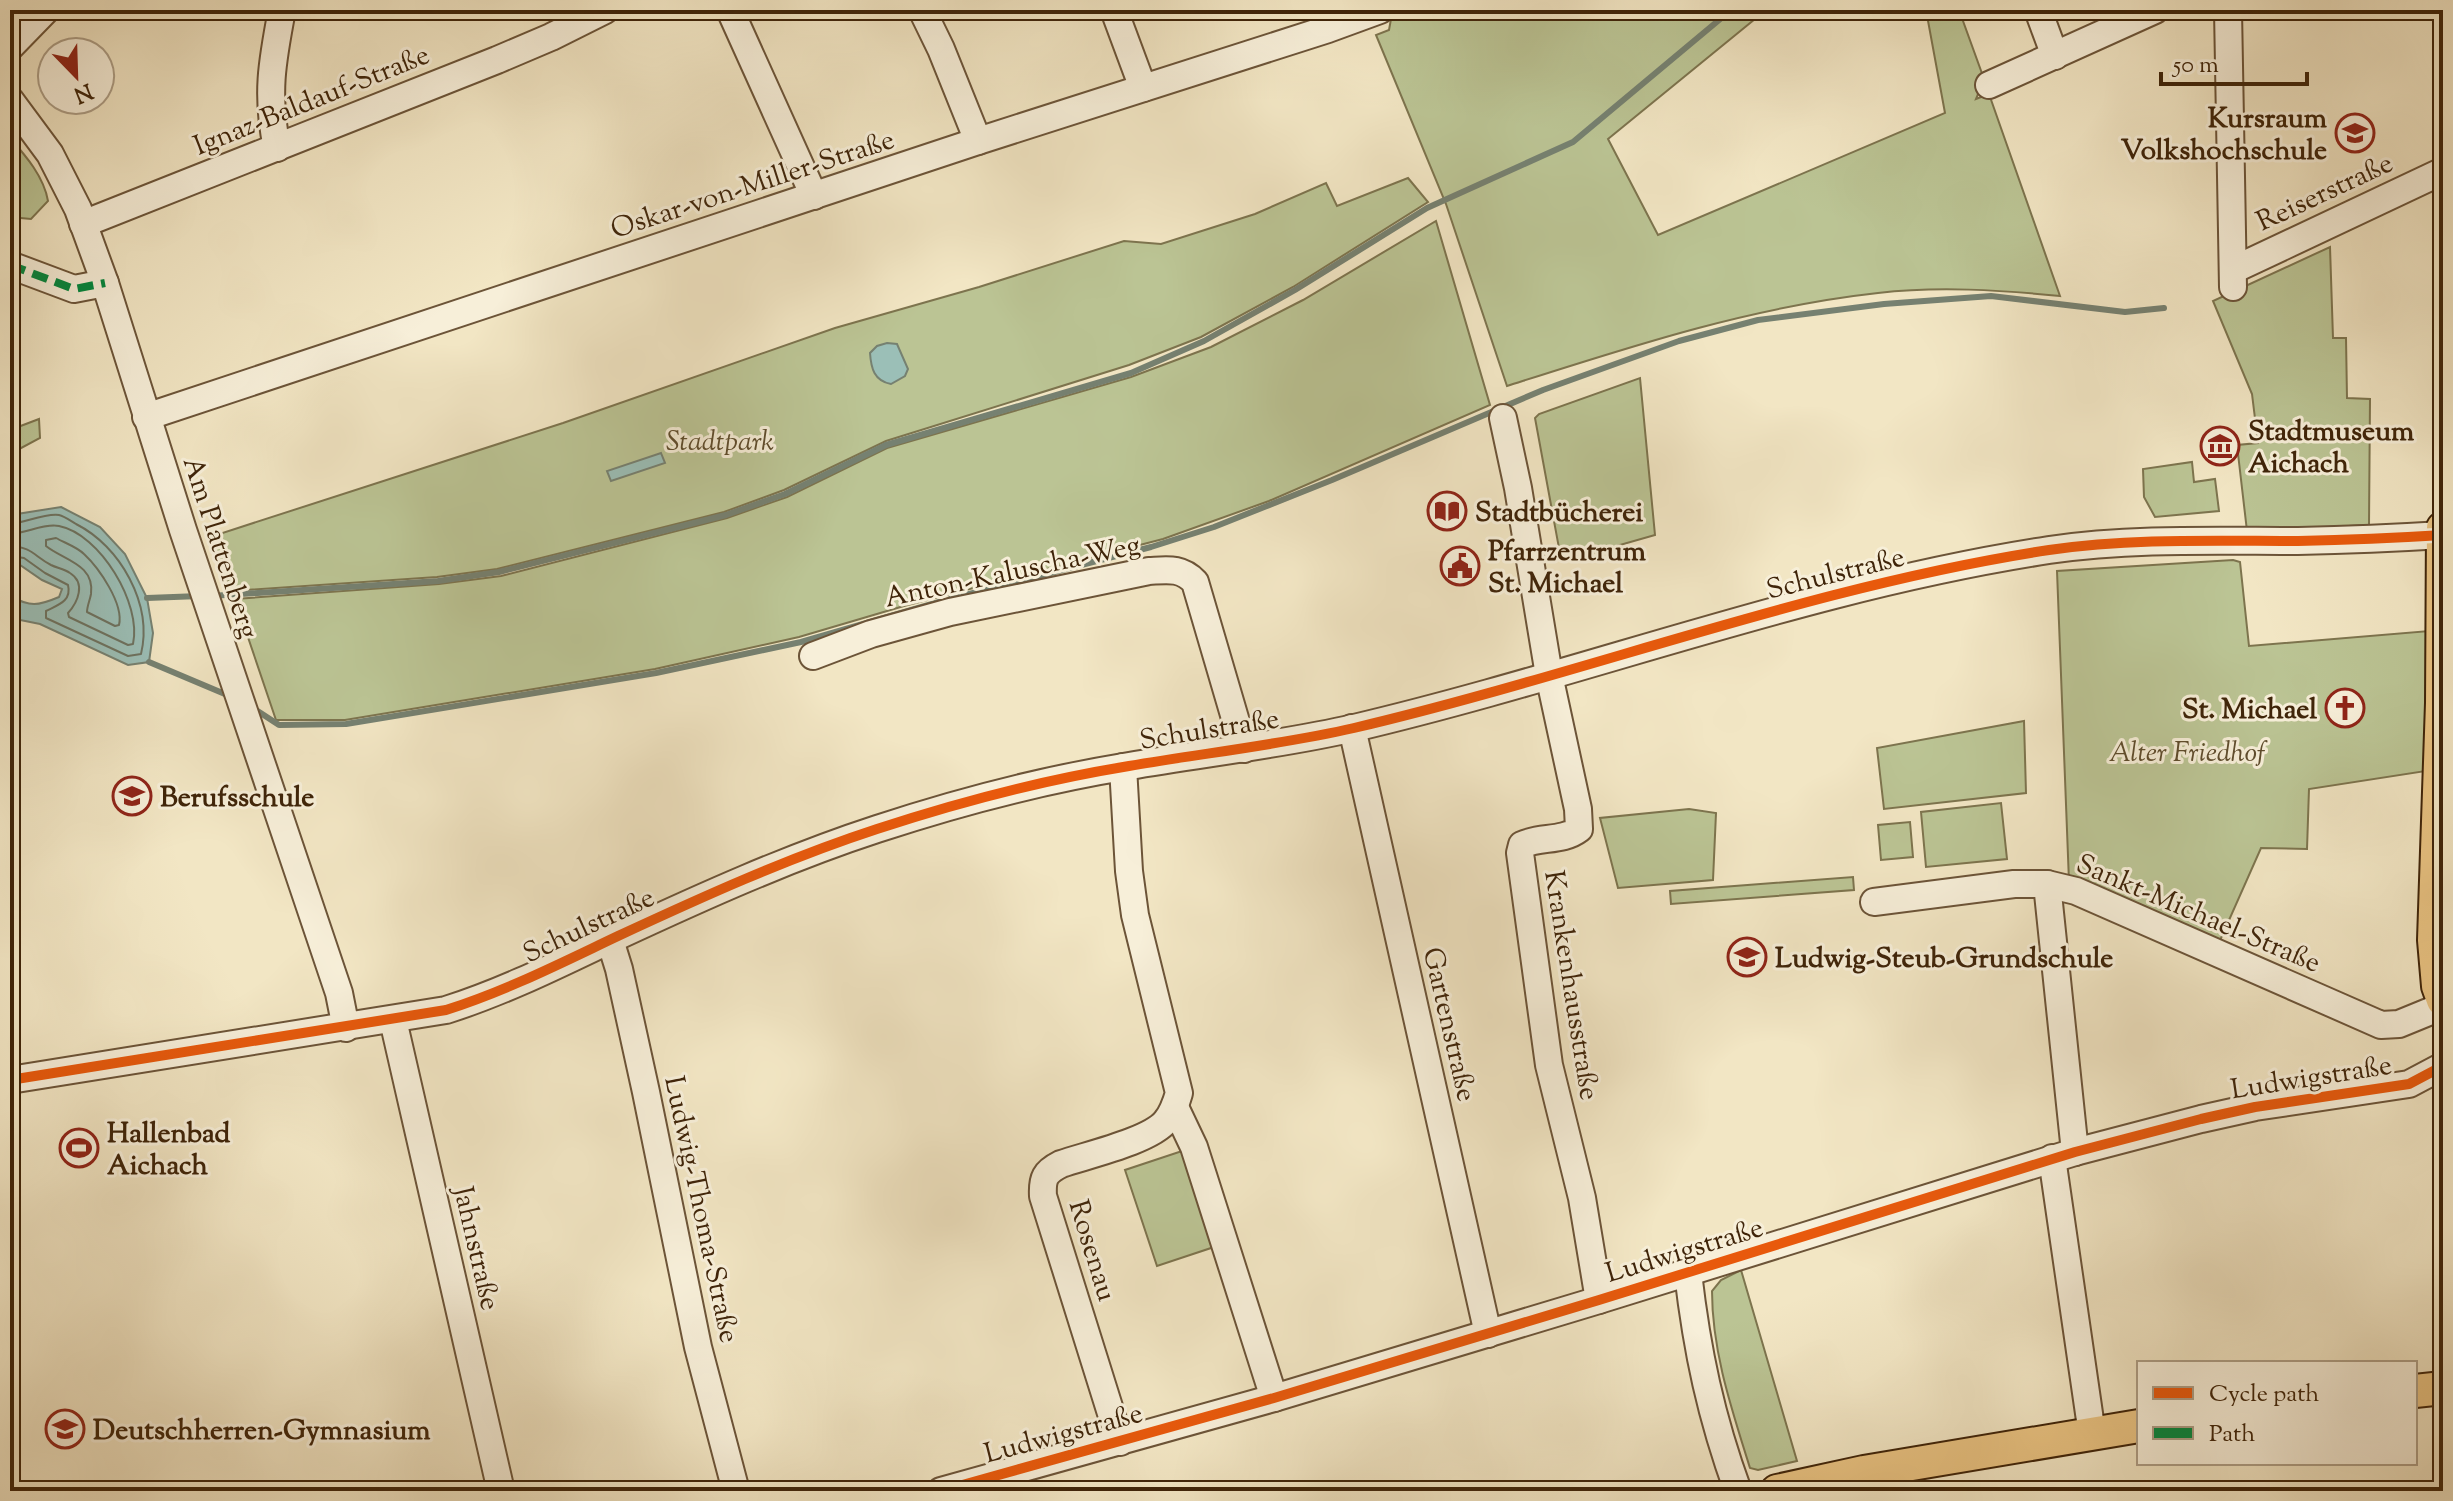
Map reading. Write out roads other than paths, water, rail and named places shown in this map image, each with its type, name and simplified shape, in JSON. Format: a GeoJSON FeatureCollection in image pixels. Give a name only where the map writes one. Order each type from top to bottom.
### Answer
{"type":"FeatureCollection","features":[{"type":"Feature","properties":{"kind":"main road"},"geometry":{"type":"LineString","coordinates":[[2443,528],[2442,703],[2434,940],[2438,986],[2443,1000]]}},
{"type":"Feature","properties":{"kind":"main road"},"geometry":{"type":"LineString","coordinates":[[2417,1391],[2443,1388]]}},
{"type":"Feature","properties":{"kind":"main road"},"geometry":{"type":"LineString","coordinates":[[1777,1491],[1864,1472],[2137,1426]]}},
{"type":"Feature","properties":{"kind":"street"},"geometry":{"type":"LineString","coordinates":[[10,47],[46,10]]}},
{"type":"Feature","properties":{"kind":"street"},"geometry":{"type":"LineString","coordinates":[[277,148],[270,115],[271,65],[282,10]]}},
{"type":"Feature","properties":{"kind":"street","name":"Ignaz-Baldauf-Straße"},"geometry":{"type":"LineString","coordinates":[[83,224],[551,37],[605,10]]}},
{"type":"Feature","properties":{"kind":"street"},"geometry":{"type":"LineString","coordinates":[[730,10],[814,196]]}},
{"type":"Feature","properties":{"kind":"street"},"geometry":{"type":"LineString","coordinates":[[922,10],[978,141]]}},
{"type":"Feature","properties":{"kind":"street"},"geometry":{"type":"LineString","coordinates":[[1114,10],[1143,88]]}},
{"type":"Feature","properties":{"kind":"street"},"geometry":{"type":"LineString","coordinates":[[2038,10],[2055,56]]}},
{"type":"Feature","properties":{"kind":"street"},"geometry":{"type":"LineString","coordinates":[[1989,85],[2155,10]]}},
{"type":"Feature","properties":{"kind":"street","name":"Reiserstraße"},"geometry":{"type":"LineString","coordinates":[[2228,10],[2233,278],[2443,171]]}},
{"type":"Feature","properties":{"kind":"street","name":"Oskar-von-Miller-Straße"},"geometry":{"type":"LineString","coordinates":[[146,417],[1376,11]]}},
{"type":"Feature","properties":{"kind":"street","name":"Am Plattenberg"},"geometry":{"type":"LineString","coordinates":[[10,100],[50,154],[83,224],[105,283],[211,616],[339,993],[346,1028]]}},
{"type":"Feature","properties":{"kind":"street"},"geometry":{"type":"LineString","coordinates":[[10,265],[74,289],[105,283]]}},
{"type":"Feature","properties":{"kind":"street"},"geometry":{"type":"LineString","coordinates":[[1503,418],[1518,488],[1549,675]]}},
{"type":"Feature","properties":{"kind":"street","name":"Schulstraße"},"geometry":{"type":"LineString","coordinates":[[10,1080],[446,1010],[490,996],[770,868],[873,830],[999,793],[1123,767],[1244,749],[1352,728],[1740,620],[1964,565],[2054,549],[2175,540],[2297,541],[2443,535]]}},
{"type":"Feature","properties":{"kind":"street","name":"Anton-Kaluscha-Weg"},"geometry":{"type":"LineString","coordinates":[[813,656],[871,634],[950,612],[1149,571],[1175,570],[1187,574],[1195,582],[1244,749]]}},
{"type":"Feature","properties":{"kind":"street","name":"Krankenhausstraße"},"geometry":{"type":"LineString","coordinates":[[1549,675],[1578,809],[1579,829],[1570,836],[1530,841],[1522,845],[1520,853],[1549,1065],[1582,1198],[1599,1300]]}},
{"type":"Feature","properties":{"kind":"street","name":"Gartenstraße"},"geometry":{"type":"LineString","coordinates":[[1352,728],[1488,1334]]}},
{"type":"Feature","properties":{"kind":"street"},"geometry":{"type":"LineString","coordinates":[[1123,767],[1129,871],[1135,915],[1176,1076],[1179,1093],[1175,1107],[1194,1147],[1274,1398]]}},
{"type":"Feature","properties":{"kind":"street","name":"Sankt-Michael-Straße"},"geometry":{"type":"LineString","coordinates":[[1874,902],[2014,884],[2047,884],[2076,891],[2381,1025],[2399,1024],[2443,1006]]}},
{"type":"Feature","properties":{"kind":"street"},"geometry":{"type":"LineString","coordinates":[[2047,884],[2063,1155],[2092,1434]]}},
{"type":"Feature","properties":{"kind":"street","name":"Ludwig-Thoma-Straße"},"geometry":{"type":"LineString","coordinates":[[610,940],[646,1092],[698,1347],[736,1491]]}},
{"type":"Feature","properties":{"kind":"street","name":"Jahnstraße"},"geometry":{"type":"LineString","coordinates":[[393,1020],[501,1491]]}},
{"type":"Feature","properties":{"kind":"street","name":"Ludwigstraße"},"geometry":{"type":"LineString","coordinates":[[941,1491],[1274,1398],[1488,1334],[2063,1155],[2255,1107],[2409,1084],[2443,1066]]}},
{"type":"Feature","properties":{"kind":"street","name":"Rosenau"},"geometry":{"type":"LineString","coordinates":[[1120,1442],[1043,1196],[1042,1180],[1049,1170],[1061,1164],[1151,1134],[1165,1123],[1175,1107]]}},
{"type":"Feature","properties":{"kind":"street"},"geometry":{"type":"LineString","coordinates":[[1688,1273],[1703,1376],[1738,1491]]}},
{"type":"Feature","properties":{"kind":"water"},"geometry":{"type":"Polygon","coordinates":[[[897,344],[908,369],[905,376],[891,384],[877,377],[870,359],[870,353],[877,346],[897,344]]]}},
{"type":"Feature","properties":{"kind":"water"},"geometry":{"type":"Polygon","coordinates":[[[661,453],[665,463],[611,481],[607,471],[661,453]]]}},
{"type":"Feature","properties":{"kind":"water"},"geometry":{"type":"Polygon","coordinates":[[[61,507],[100,527],[125,554],[147,598],[153,633],[149,662],[128,665],[40,624],[10,618],[10,596],[29,604],[40,604],[59,597],[62,589],[20,565],[10,564],[10,518],[17,514],[61,507]]]}},
{"type":"Feature","properties":{"kind":"waterway"},"geometry":{"type":"LineString","coordinates":[[211,596],[438,581],[499,572],[726,515],[785,494],[886,445],[1131,373],[1204,341],[1295,290],[1427,208],[1573,142],[1731,10]]}},
{"type":"Feature","properties":{"kind":"waterway"},"geometry":{"type":"LineString","coordinates":[[950,599],[1151,547],[1214,527],[1543,390],[1679,341],[1758,320],[1884,304],[1991,296],[2125,312],[2164,308]]}},
{"type":"Feature","properties":{"kind":"waterway"},"geometry":{"type":"LineString","coordinates":[[147,598],[200,596]]}},
{"type":"Feature","properties":{"kind":"waterway"},"geometry":{"type":"LineString","coordinates":[[253,708],[279,725],[346,724],[656,673],[801,642],[939,602]]}},
{"type":"Feature","properties":{"kind":"waterway"},"geometry":{"type":"LineString","coordinates":[[149,662],[232,697]]}},
{"type":"Feature","properties":{"kind":"place","name":"Kursraum Volkshochschule"},"geometry":{"type":"Point","coordinates":[2355,133]}},
{"type":"Feature","properties":{"kind":"place","name":"Stadtmuseum Aichach"},"geometry":{"type":"Point","coordinates":[2220,446]}},
{"type":"Feature","properties":{"kind":"place","name":"Stadtbücherei"},"geometry":{"type":"Point","coordinates":[1447,511]}},
{"type":"Feature","properties":{"kind":"place","name":"Pfarrzentrum St. Michael"},"geometry":{"type":"Point","coordinates":[1460,566]}},
{"type":"Feature","properties":{"kind":"place","name":"St. Michael"},"geometry":{"type":"Point","coordinates":[2345,708]}},
{"type":"Feature","properties":{"kind":"place","name":"Berufsschule"},"geometry":{"type":"Point","coordinates":[132,796]}},
{"type":"Feature","properties":{"kind":"place","name":"Ludwig-Steub-Grundschule"},"geometry":{"type":"Point","coordinates":[1747,957]}},
{"type":"Feature","properties":{"kind":"place","name":"Hallenbad Aichach"},"geometry":{"type":"Point","coordinates":[79,1148]}},
{"type":"Feature","properties":{"kind":"place","name":"Deutschherren-Gymnasium"},"geometry":{"type":"Point","coordinates":[65,1429]}},
{"type":"Feature","properties":{"kind":"park label","name":"Stadtpark"},"geometry":{"type":"Point","coordinates":[720,440]}},
{"type":"Feature","properties":{"kind":"park label","name":"Alter Friedhof"},"geometry":{"type":"Point","coordinates":[2187,751]}}]}
